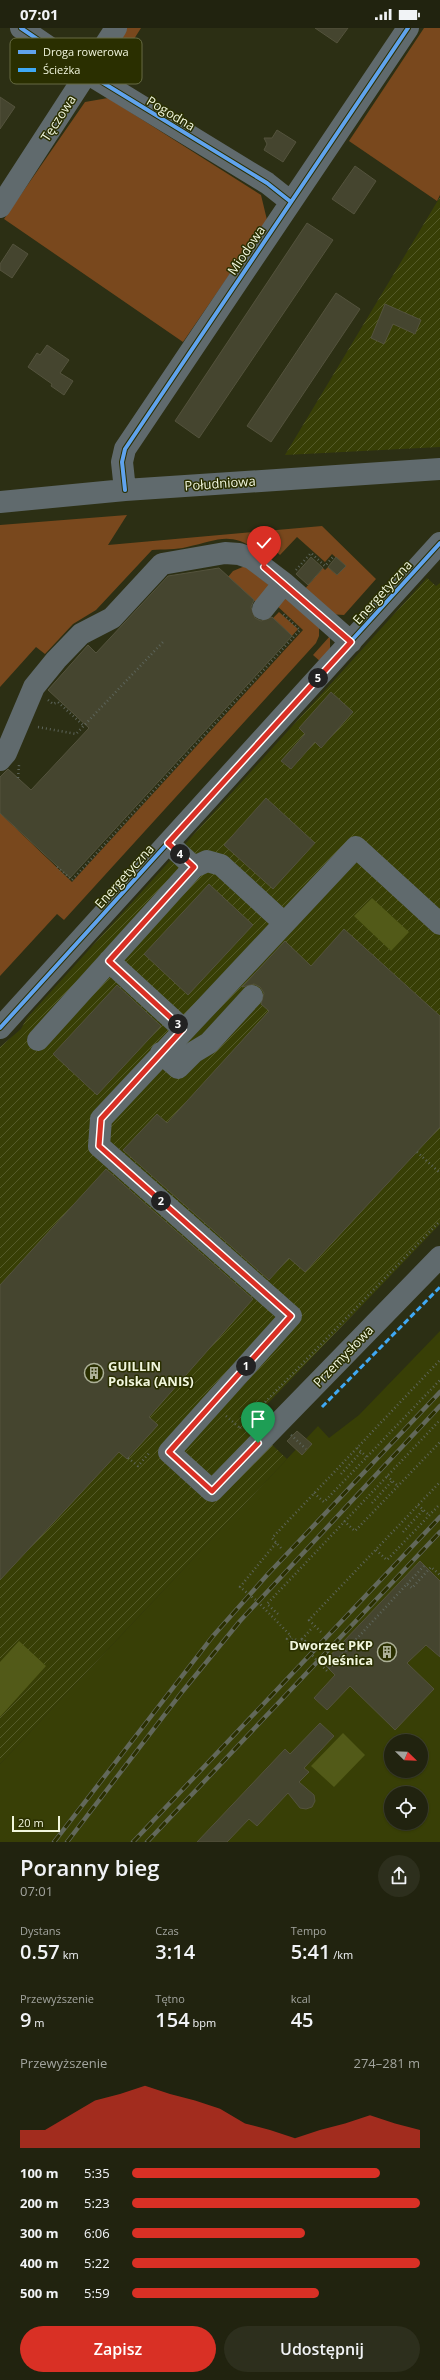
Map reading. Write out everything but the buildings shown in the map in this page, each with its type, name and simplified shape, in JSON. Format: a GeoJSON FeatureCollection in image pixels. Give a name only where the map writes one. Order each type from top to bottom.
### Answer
{"type":"FeatureCollection","features":[{"type":"Feature","properties":{"kind":"street","name":"Pogodna"},"geometry":{"type":"LineString","coordinates":[[21,28],[36,38]]}},
{"type":"Feature","properties":{"kind":"street","name":"Tęczowa"},"geometry":{"type":"LineString","coordinates":[[110,38],[116,28]]}},
{"type":"Feature","properties":{"kind":"street","name":"Miodowa"},"geometry":{"type":"LineString","coordinates":[[125,490],[122,462],[125,449],[408,28]]}},
{"type":"Feature","properties":{"kind":"street","name":"Tęczowa"},"geometry":{"type":"LineString","coordinates":[[0,207],[80,84]]}},
{"type":"Feature","properties":{"kind":"street","name":"Pogodna"},"geometry":{"type":"LineString","coordinates":[[105,84],[267,183],[291,202]]}},
{"type":"Feature","properties":{"kind":"street","name":"Południowa"},"geometry":{"type":"LineString","coordinates":[[0,502],[125,490],[440,469]]}},
{"type":"Feature","properties":{"kind":"street"},"geometry":{"type":"LineString","coordinates":[[0,760],[6,753],[34,687],[81,634],[112,618],[162,564],[225,553],[239,554],[251,558],[284,583],[351,642]]}},
{"type":"Feature","properties":{"kind":"street","name":"Energetyczna"},"geometry":{"type":"LineString","coordinates":[[0,1028],[351,642],[436,557]]}},
{"type":"Feature","properties":{"kind":"street"},"geometry":{"type":"LineString","coordinates":[[266,605],[284,583]]}},
{"type":"Feature","properties":{"kind":"street"},"geometry":{"type":"LineString","coordinates":[[168,843],[194,867]]}},
{"type":"Feature","properties":{"kind":"street"},"geometry":{"type":"LineString","coordinates":[[248,993],[209,1042],[194,1052],[178,1068],[162,1053],[283,922],[356,847],[440,924]]}},
{"type":"Feature","properties":{"kind":"street"},"geometry":{"type":"LineString","coordinates":[[38,1040],[194,867],[207,861],[221,865],[283,922]]}},
{"type":"Feature","properties":{"kind":"street"},"geometry":{"type":"LineString","coordinates":[[109,961],[183,1029]]}},
{"type":"Feature","properties":{"kind":"street","name":"Przemysłowa"},"geometry":{"type":"LineString","coordinates":[[162,1053],[101,1119],[99,1146],[291,1316],[169,1452],[212,1491],[440,1257]]}},
{"type":"Feature","properties":{"kind":"path"},"geometry":{"type":"LineString","coordinates":[[284,583],[311,553],[325,566],[333,557]]}},
{"type":"Feature","properties":{"kind":"path"},"geometry":{"type":"LineString","coordinates":[[57,867],[72,880],[300,630],[266,605]]}},
{"type":"Feature","properties":{"kind":"path"},"geometry":{"type":"LineString","coordinates":[[19,724],[76,734],[163,642]]}},
{"type":"Feature","properties":{"kind":"path"},"geometry":{"type":"LineString","coordinates":[[34,687],[52,704],[58,702],[84,726]]}},
{"type":"Feature","properties":{"kind":"path"},"geometry":{"type":"LineString","coordinates":[[417,1152],[440,1174]]}},
{"type":"Feature","properties":{"kind":"path"},"geometry":{"type":"LineString","coordinates":[[240,1428],[440,1221]]}},
{"type":"Feature","properties":{"kind":"path"},"geometry":{"type":"LineString","coordinates":[[281,1548],[272,1538],[440,1360]]}},
{"type":"Feature","properties":{"kind":"path"},"geometry":{"type":"LineString","coordinates":[[314,1493],[324,1502],[440,1380]]}},
{"type":"Feature","properties":{"kind":"path"},"geometry":{"type":"LineString","coordinates":[[278,1614],[267,1604],[440,1420]]}},
{"type":"Feature","properties":{"kind":"path"},"geometry":{"type":"LineString","coordinates":[[292,1436],[306,1449]]}},
{"type":"Feature","properties":{"kind":"path"},"geometry":{"type":"LineString","coordinates":[[344,1521],[356,1531],[440,1442]]}},
{"type":"Feature","properties":{"kind":"path"},"geometry":{"type":"LineString","coordinates":[[357,1448],[367,1457]]}},
{"type":"Feature","properties":{"kind":"path"},"geometry":{"type":"LineString","coordinates":[[341,1474],[361,1452]]}},
{"type":"Feature","properties":{"kind":"path"},"geometry":{"type":"LineString","coordinates":[[387,1476],[398,1486]]}},
{"type":"Feature","properties":{"kind":"path"},"geometry":{"type":"LineString","coordinates":[[372,1503],[392,1481]]}},
{"type":"Feature","properties":{"kind":"path"},"geometry":{"type":"LineString","coordinates":[[322,1632],[309,1620],[440,1482]]}},
{"type":"Feature","properties":{"kind":"path"},"geometry":{"type":"LineString","coordinates":[[376,1550],[387,1560],[440,1504]]}},
{"type":"Feature","properties":{"kind":"path"},"geometry":{"type":"LineString","coordinates":[[418,1505],[430,1516]]}},
{"type":"Feature","properties":{"kind":"path"},"geometry":{"type":"LineString","coordinates":[[403,1532],[423,1510]]}},
{"type":"Feature","properties":{"kind":"path"},"geometry":{"type":"LineString","coordinates":[[276,1543],[240,1587],[291,1636],[287,1639],[290,1642],[294,1638],[298,1642],[313,1627]]}},
{"type":"Feature","properties":{"kind":"path"},"geometry":{"type":"LineString","coordinates":[[302,1639],[305,1641],[301,1646],[303,1649],[305,1646],[326,1671],[424,1566]]}},
{"type":"Feature","properties":{"kind":"path"},"geometry":{"type":"LineString","coordinates":[[408,1584],[412,1588],[431,1567],[440,1575]]}},
{"type":"Feature","properties":{"kind":"path"},"geometry":{"type":"LineString","coordinates":[[268,1613],[272,1608]]}},
{"type":"Feature","properties":{"kind":"shaded area"},"geometry":{"type":"Polygon","coordinates":[[[141,28],[135,38],[122,38],[124,29],[141,28]]]}},
{"type":"Feature","properties":{"kind":"shaded area"},"geometry":{"type":"Polygon","coordinates":[[[424,28],[440,28],[440,195],[437,201],[349,141],[424,28]]]}},
{"type":"Feature","properties":{"kind":"shaded area"},"geometry":{"type":"Polygon","coordinates":[[[108,98],[261,195],[267,220],[183,342],[4,219],[85,102],[108,98]]]}},
{"type":"Feature","properties":{"kind":"shaded area"},"geometry":{"type":"Polygon","coordinates":[[[440,197],[440,447],[285,455],[440,197]]]}},
{"type":"Feature","properties":{"kind":"shaded area"},"geometry":{"type":"Polygon","coordinates":[[[127,515],[108,545],[322,526],[376,579],[344,615],[328,614],[303,591],[323,568],[325,570],[328,567],[337,575],[345,566],[332,554],[325,562],[297,537],[280,555],[269,545],[261,553],[241,541],[232,539],[216,540],[183,548],[152,550],[96,610],[73,624],[45,654],[36,647],[0,687],[0,525],[127,515]]]}},
{"type":"Feature","properties":{"kind":"shaded area"},"geometry":{"type":"Polygon","coordinates":[[[245,566],[269,585],[260,606],[228,577],[233,571],[245,566]]]}},
{"type":"Feature","properties":{"kind":"shaded area"},"geometry":{"type":"Polygon","coordinates":[[[427,578],[436,586],[440,583],[440,1224],[249,1423],[287,1459],[0,1764],[0,1047],[21,1029],[27,1018],[427,578]]]}},
{"type":"Feature","properties":{"kind":"shaded area"},"geometry":{"type":"Polygon","coordinates":[[[283,595],[319,624],[319,636],[316,643],[64,920],[57,914],[0,976],[0,813],[72,882],[303,630],[275,604],[283,595]]]}},
{"type":"Feature","properties":{"kind":"shaded area"},"geometry":{"type":"Polygon","coordinates":[[[279,612],[298,629],[292,636],[273,618],[279,612]]]}},
{"type":"Feature","properties":{"kind":"shaded area"},"geometry":{"type":"Polygon","coordinates":[[[330,636],[330,649],[322,663],[313,655],[330,636]]]}},
{"type":"Feature","properties":{"kind":"shaded area"},"geometry":{"type":"Polygon","coordinates":[[[372,898],[409,932],[391,951],[354,916],[372,898]]]}},
{"type":"Feature","properties":{"kind":"shaded area"},"geometry":{"type":"Polygon","coordinates":[[[440,1331],[440,1842],[0,1842],[0,1764],[318,1426],[329,1438],[359,1415],[440,1331]]]}},
{"type":"Feature","properties":{"kind":"shaded area"},"geometry":{"type":"Polygon","coordinates":[[[19,1641],[46,1666],[0,1717],[0,1662],[19,1641]]]}},
{"type":"Feature","properties":{"kind":"shaded area"},"geometry":{"type":"Polygon","coordinates":[[[343,1733],[365,1755],[334,1787],[311,1766],[343,1733]]]}},
{"type":"Feature","properties":{"kind":"railway"},"geometry":{"type":"LineString","coordinates":[[54,1842],[213,1636],[268,1574],[440,1392]]}},
{"type":"Feature","properties":{"kind":"railway"},"geometry":{"type":"LineString","coordinates":[[67,1842],[182,1692],[240,1621],[440,1406]]}},
{"type":"Feature","properties":{"kind":"railway"},"geometry":{"type":"LineString","coordinates":[[133,1842],[440,1517]]}},
{"type":"Feature","properties":{"kind":"railway"},"geometry":{"type":"LineString","coordinates":[[147,1842],[440,1532]]}},
{"type":"Feature","properties":{"kind":"marked path"},"geometry":{"type":"LineString","coordinates":[[322,1407],[440,1287]]}},
{"type":"Feature","properties":{"kind":"cycle path"},"geometry":{"type":"LineString","coordinates":[[21,28],[36,38]]}},
{"type":"Feature","properties":{"kind":"cycle path"},"geometry":{"type":"LineString","coordinates":[[125,490],[122,462],[125,449],[408,28]]}},
{"type":"Feature","properties":{"kind":"cycle path"},"geometry":{"type":"LineString","coordinates":[[105,84],[267,183],[291,202]]}},
{"type":"Feature","properties":{"kind":"cycle path"},"geometry":{"type":"LineString","coordinates":[[0,1028],[440,543]]}},
{"type":"Feature","properties":{"kind":"place","name":"GUILLIN Polska (ANIS)"},"geometry":{"type":"Point","coordinates":[94,1373]}},
{"type":"Feature","properties":{"kind":"place","name":"Dworzec PKP Oleśnica"},"geometry":{"type":"Point","coordinates":[387,1652]}},
{"type":"Feature","properties":{"kind":"route"},"geometry":{"type":"LineString","coordinates":[[258,1443],[212,1491],[169,1452],[291,1316],[99,1146],[101,1119],[183,1029],[109,961],[194,867],[168,843],[351,642],[264,567]]}}]}
